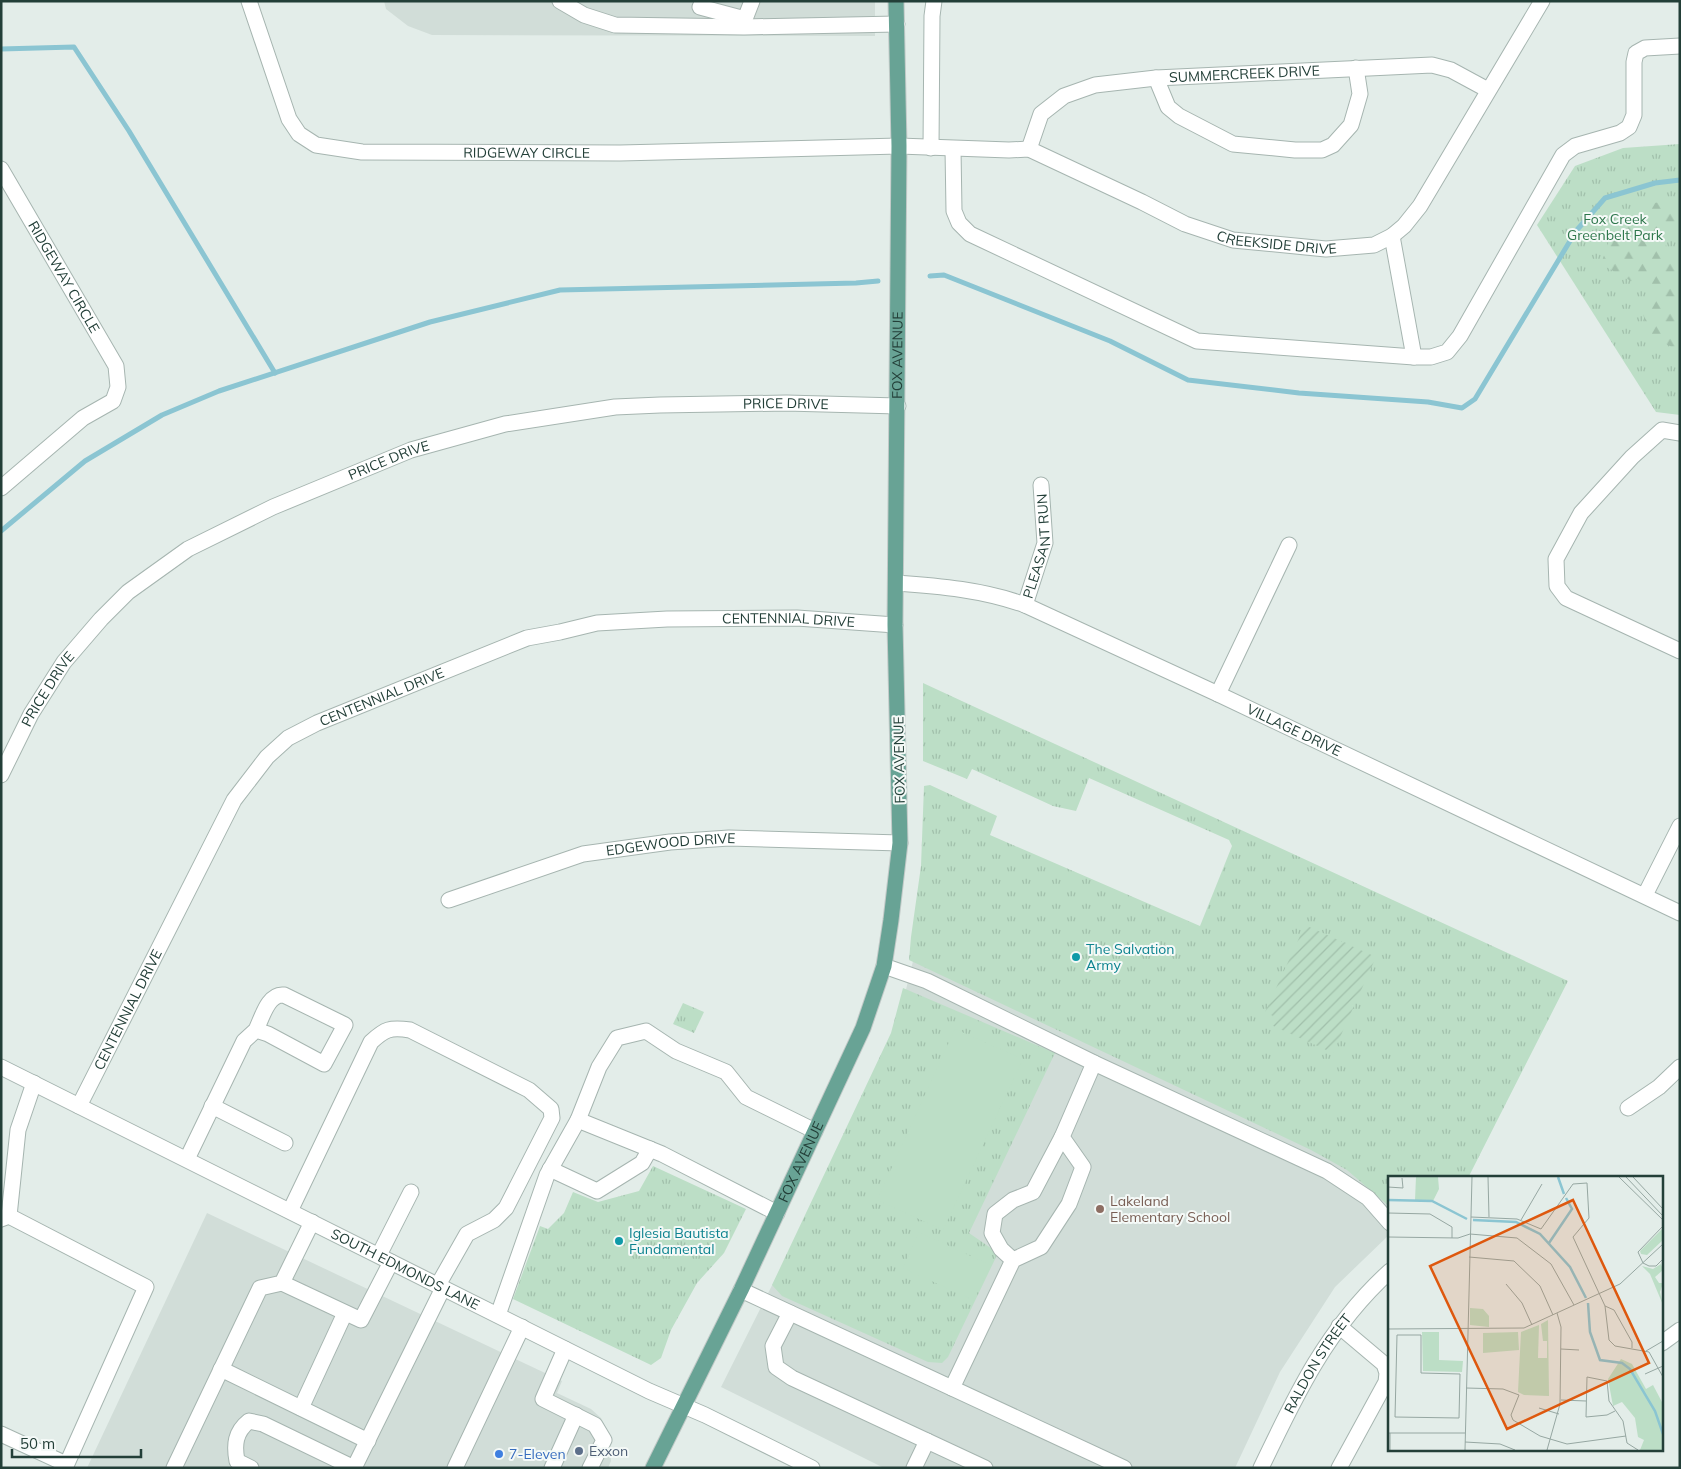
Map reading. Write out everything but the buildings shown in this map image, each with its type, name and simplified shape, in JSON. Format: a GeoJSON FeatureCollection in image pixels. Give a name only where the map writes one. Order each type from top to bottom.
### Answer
{"type":"FeatureCollection","features":[{"type":"Feature","properties":{"kind":"main road","name":"FOX AVENUE"},"geometry":{"type":"LineString","coordinates":[[653,1468],[741,1290],[863,1028],[884,966],[900,843],[895,625],[899,146],[896,1]]}},
{"type":"Feature","properties":{"kind":"street","name":"RIDGEWAY CIRCLE"},"geometry":{"type":"LineString","coordinates":[[249,1],[289,119],[299,134],[316,145],[362,152],[620,153],[899,146]]}},
{"type":"Feature","properties":{"kind":"street"},"geometry":{"type":"LineString","coordinates":[[560,1],[584,16],[615,25],[744,27],[897,24]]}},
{"type":"Feature","properties":{"kind":"street"},"geometry":{"type":"LineString","coordinates":[[703,1],[700,7],[744,18],[752,1]]}},
{"type":"Feature","properties":{"kind":"street"},"geometry":{"type":"LineString","coordinates":[[931,148],[932,16],[934,1]]}},
{"type":"Feature","properties":{"kind":"street","name":"CREEKSIDE DRIVE"},"geometry":{"type":"LineString","coordinates":[[899,146],[954,149],[1029,149],[1185,224],[1233,240],[1326,249],[1374,245],[1392,236],[1404,226],[1420,206],[1542,1]]}},
{"type":"Feature","properties":{"kind":"street"},"geometry":{"type":"LineString","coordinates":[[954,149],[954,210],[959,224],[970,234],[1197,341],[1414,357],[1431,356],[1447,352],[1460,336],[1563,155],[1575,146],[1620,133],[1629,127],[1634,115],[1634,62],[1636,53],[1645,48],[1680,46]]}},
{"type":"Feature","properties":{"kind":"street","name":"SUMMERCREEK DRIVE"},"geometry":{"type":"LineString","coordinates":[[1029,149],[1042,114],[1064,96],[1095,85],[1156,78],[1432,64],[1451,70],[1488,90]]}},
{"type":"Feature","properties":{"kind":"street"},"geometry":{"type":"LineString","coordinates":[[1156,78],[1168,107],[1179,116],[1233,144],[1295,150],[1322,150],[1333,145],[1351,125],[1360,94],[1356,68]]}},
{"type":"Feature","properties":{"kind":"street","name":"RIDGEWAY CIRCLE"},"geometry":{"type":"LineString","coordinates":[[1,169],[116,366],[118,387],[112,401],[83,418],[1,488]]}},
{"type":"Feature","properties":{"kind":"street"},"geometry":{"type":"LineString","coordinates":[[1392,236],[1414,357]]}},
{"type":"Feature","properties":{"kind":"street","name":"PRICE DRIVE"},"geometry":{"type":"LineString","coordinates":[[1,775],[31,714],[64,662],[128,592],[188,549],[273,507],[411,450],[506,424],[615,407],[786,403],[898,406]]}},
{"type":"Feature","properties":{"kind":"street"},"geometry":{"type":"LineString","coordinates":[[1680,432],[1662,430],[1632,457],[1581,513],[1556,559],[1557,586],[1566,598],[1680,651]]}},
{"type":"Feature","properties":{"kind":"street","name":"PLEASANT RUN"},"geometry":{"type":"LineString","coordinates":[[1025,605],[1045,542],[1042,485]]}},
{"type":"Feature","properties":{"kind":"street"},"geometry":{"type":"LineString","coordinates":[[1218,694],[1290,544]]}},
{"type":"Feature","properties":{"kind":"street","name":"VILLAGE DRIVE"},"geometry":{"type":"LineString","coordinates":[[896,582],[977,592],[1002,597],[1025,605],[1218,694],[1680,913]]}},
{"type":"Feature","properties":{"kind":"street","name":"CENTENNIAL DRIVE"},"geometry":{"type":"LineString","coordinates":[[79,1106],[234,800],[267,758],[288,738],[317,723],[527,638],[597,623],[667,619],[797,618],[895,625]]}},
{"type":"Feature","properties":{"kind":"street"},"geometry":{"type":"LineString","coordinates":[[1645,895],[1680,826]]}},
{"type":"Feature","properties":{"kind":"street","name":"EDGEWOOD DRIVE"},"geometry":{"type":"LineString","coordinates":[[449,900],[583,854],[670,842],[729,838],[900,843]]}},
{"type":"Feature","properties":{"kind":"street"},"geometry":{"type":"LineString","coordinates":[[884,966],[927,981],[1094,1063],[1327,1171],[1368,1198],[1388,1221]]}},
{"type":"Feature","properties":{"kind":"street"},"geometry":{"type":"LineString","coordinates":[[187,1159],[244,1041],[256,1030],[273,997],[279,994],[284,995],[345,1024],[324,1064],[268,1034],[256,1030]]}},
{"type":"Feature","properties":{"kind":"street"},"geometry":{"type":"LineString","coordinates":[[251,1468],[237,1461],[234,1447],[241,1427],[249,1421],[263,1424],[354,1468],[467,1234],[494,1220],[506,1208],[552,1118],[551,1108],[529,1090],[410,1030],[387,1029],[370,1042],[290,1211]]}},
{"type":"Feature","properties":{"kind":"street"},"geometry":{"type":"LineString","coordinates":[[498,1315],[550,1169],[578,1120],[599,1067],[617,1038],[646,1031],[676,1051],[726,1072],[746,1097],[815,1131]]}},
{"type":"Feature","properties":{"kind":"street"},"geometry":{"type":"LineString","coordinates":[[1013,1260],[1001,1248],[992,1233],[995,1214],[1013,1200],[1033,1192],[1062,1137],[1094,1063]]}},
{"type":"Feature","properties":{"kind":"street","name":"SOUTH EDMONDS LANE"},"geometry":{"type":"LineString","coordinates":[[1,1066],[649,1391],[812,1468]]}},
{"type":"Feature","properties":{"kind":"street"},"geometry":{"type":"LineString","coordinates":[[1628,1108],[1680,1068]]}},
{"type":"Feature","properties":{"kind":"street"},"geometry":{"type":"LineString","coordinates":[[1,1434],[66,1466],[146,1288],[5,1218],[18,1130],[34,1083]]}},
{"type":"Feature","properties":{"kind":"street"},"geometry":{"type":"LineString","coordinates":[[212,1106],[285,1143]]}},
{"type":"Feature","properties":{"kind":"street"},"geometry":{"type":"LineString","coordinates":[[578,1120],[650,1149],[777,1213]]}},
{"type":"Feature","properties":{"kind":"street"},"geometry":{"type":"LineString","coordinates":[[952,1388],[1013,1260],[1041,1246],[1070,1204],[1083,1167],[1062,1137]]}},
{"type":"Feature","properties":{"kind":"street"},"geometry":{"type":"LineString","coordinates":[[550,1169],[597,1191],[642,1164],[650,1149]]}},
{"type":"Feature","properties":{"kind":"street"},"geometry":{"type":"LineString","coordinates":[[174,1468],[260,1288],[282,1283],[361,1320],[412,1192]]}},
{"type":"Feature","properties":{"kind":"street"},"geometry":{"type":"LineString","coordinates":[[282,1283],[312,1222]]}},
{"type":"Feature","properties":{"kind":"street","name":"RALDON STREET"},"geometry":{"type":"LineString","coordinates":[[1266,1466],[1293,1400],[1326,1344],[1350,1310],[1388,1273]]}},
{"type":"Feature","properties":{"kind":"street"},"geometry":{"type":"LineString","coordinates":[[741,1290],[1124,1468]]}},
{"type":"Feature","properties":{"kind":"street"},"geometry":{"type":"LineString","coordinates":[[301,1408],[346,1313]]}},
{"type":"Feature","properties":{"kind":"street"},"geometry":{"type":"LineString","coordinates":[[790,1313],[773,1346],[776,1367],[792,1378],[985,1468]]}},
{"type":"Feature","properties":{"kind":"street"},"geometry":{"type":"LineString","coordinates":[[1339,1326],[1384,1364],[1387,1373],[1386,1382],[1339,1468]]}},
{"type":"Feature","properties":{"kind":"street"},"geometry":{"type":"LineString","coordinates":[[455,1468],[522,1327]]}},
{"type":"Feature","properties":{"kind":"street"},"geometry":{"type":"LineString","coordinates":[[1664,1342],[1680,1330]]}},
{"type":"Feature","properties":{"kind":"street"},"geometry":{"type":"LineString","coordinates":[[565,1349],[543,1399],[595,1425],[604,1440],[590,1468]]}},
{"type":"Feature","properties":{"kind":"street"},"geometry":{"type":"LineString","coordinates":[[221,1368],[368,1441]]}},
{"type":"Feature","properties":{"kind":"street"},"geometry":{"type":"LineString","coordinates":[[552,1468],[576,1415]]}},
{"type":"Feature","properties":{"kind":"street"},"geometry":{"type":"LineString","coordinates":[[914,1468],[927,1441]]}},
{"type":"Feature","properties":{"kind":"shaded area"},"geometry":{"type":"Polygon","coordinates":[[[384,1],[875,1],[875,36],[432,35],[408,26],[386,9],[384,1]]]}},
{"type":"Feature","properties":{"kind":"shaded area","name":"Lakeland Elementary School"},"geometry":{"type":"Polygon","coordinates":[[[916,949],[1388,1183],[1388,1236],[1335,1287],[1280,1372],[1235,1468],[884,1468],[721,1387],[860,1110],[898,1022],[916,949]]]}},
{"type":"Feature","properties":{"kind":"shaded area"},"geometry":{"type":"Polygon","coordinates":[[[207,1213],[562,1381],[557,1393],[591,1409],[601,1418],[609,1435],[611,1461],[608,1468],[87,1468],[207,1213]]]}},
{"type":"Feature","properties":{"kind":"green space","name":"Fox Creek Greenbelt Park"},"geometry":{"type":"Polygon","coordinates":[[[1680,144],[1680,415],[1656,412],[1537,225],[1575,166],[1623,148],[1680,144]]]}},
{"type":"Feature","properties":{"kind":"green space"},"geometry":{"type":"Polygon","coordinates":[[[1680,200],[1680,229],[1665,240],[1667,249],[1680,246],[1680,342],[1674,348],[1650,336],[1643,314],[1655,299],[1646,282],[1631,281],[1601,264],[1611,235],[1644,204],[1680,200]]]}},
{"type":"Feature","properties":{"kind":"green space"},"geometry":{"type":"Polygon","coordinates":[[[923,683],[1568,981],[1469,1176],[1388,1176],[1388,1205],[1347,1170],[1311,1150],[909,960],[921,866],[924,786],[930,785],[997,816],[990,835],[1200,926],[1232,846],[1229,840],[1089,778],[1076,811],[1053,806],[972,769],[967,779],[923,761],[923,683]]]}},
{"type":"Feature","properties":{"kind":"green space"},"geometry":{"type":"Polygon","coordinates":[[[1305,925],[1376,957],[1333,1053],[1269,1024],[1273,1016],[1265,1012],[1305,925]]]}},
{"type":"Feature","properties":{"kind":"green space"},"geometry":{"type":"Polygon","coordinates":[[[903,988],[1055,1053],[969,1233],[998,1253],[948,1357],[942,1363],[928,1362],[782,1296],[772,1285],[891,1033],[903,988]]]}},
{"type":"Feature","properties":{"kind":"green space"},"geometry":{"type":"Polygon","coordinates":[[[683,1003],[704,1012],[694,1033],[673,1024],[683,1003]]]}},
{"type":"Feature","properties":{"kind":"green space"},"geometry":{"type":"Polygon","coordinates":[[[955,1029],[1023,1059],[943,1230],[877,1200],[955,1029]]]}},
{"type":"Feature","properties":{"kind":"green space"},"geometry":{"type":"Polygon","coordinates":[[[653,1166],[746,1209],[724,1253],[697,1283],[671,1330],[661,1358],[651,1365],[513,1299],[540,1226],[548,1229],[564,1213],[573,1192],[598,1202],[639,1191],[653,1166]]]}},
{"type":"Feature","properties":{"kind":"green space"},"geometry":{"type":"Polygon","coordinates":[[[919,1232],[990,1265],[973,1300],[903,1268],[919,1232]]]}},
{"type":"Feature","properties":{"kind":"waterway"},"geometry":{"type":"LineString","coordinates":[[1,49],[74,47],[129,131],[275,373]]}},
{"type":"Feature","properties":{"kind":"waterway"},"geometry":{"type":"LineString","coordinates":[[930,276],[944,275],[1110,341],[1188,380],[1299,393],[1428,402],[1462,408],[1475,399],[1576,231],[1605,198],[1655,183],[1680,180]]}},
{"type":"Feature","properties":{"kind":"waterway"},"geometry":{"type":"LineString","coordinates":[[1,531],[85,461],[162,415],[219,391],[430,322],[560,290],[878,281]]}},
{"type":"Feature","properties":{"kind":"place","name":"The Salvation Army"},"geometry":{"type":"Point","coordinates":[1076,957]}},
{"type":"Feature","properties":{"kind":"place","name":"Lakeland Elementary School"},"geometry":{"type":"Point","coordinates":[1100,1209]}},
{"type":"Feature","properties":{"kind":"place","name":"Iglesia Bautista Fundamental"},"geometry":{"type":"Point","coordinates":[619,1241]}},
{"type":"Feature","properties":{"kind":"place","name":"Exxon"},"geometry":{"type":"Point","coordinates":[579,1451]}},
{"type":"Feature","properties":{"kind":"place","name":"7-Eleven"},"geometry":{"type":"Point","coordinates":[499,1454]}}]}
